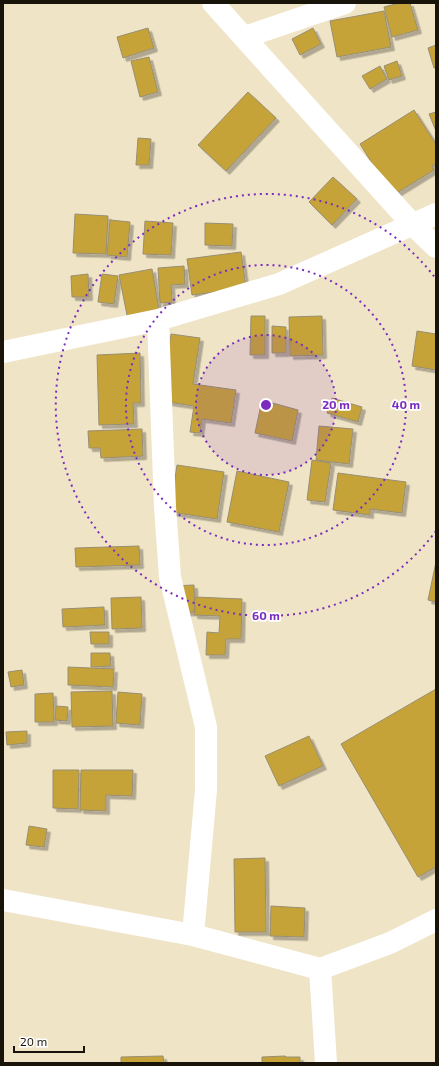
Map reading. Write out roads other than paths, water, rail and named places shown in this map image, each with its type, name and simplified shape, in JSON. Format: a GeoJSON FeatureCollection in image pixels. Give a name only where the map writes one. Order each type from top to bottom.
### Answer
{"type":"FeatureCollection","features":[{"type":"Feature","properties":{"kind":"street"},"geometry":{"type":"LineString","coordinates":[[213,3],[413,225],[436,247]]}},
{"type":"Feature","properties":{"kind":"street"},"geometry":{"type":"LineString","coordinates":[[245,37],[346,3]]}},
{"type":"Feature","properties":{"kind":"street"},"geometry":{"type":"LineString","coordinates":[[3,352],[158,320],[280,284],[436,214]]}},
{"type":"Feature","properties":{"kind":"street"},"geometry":{"type":"LineString","coordinates":[[158,320],[165,507],[170,577],[206,727],[206,790],[193,935]]}},
{"type":"Feature","properties":{"kind":"street"},"geometry":{"type":"LineString","coordinates":[[3,900],[193,935],[320,969],[390,942],[436,920]]}},
{"type":"Feature","properties":{"kind":"street"},"geometry":{"type":"LineString","coordinates":[[320,969],[326,1063]]}}]}
